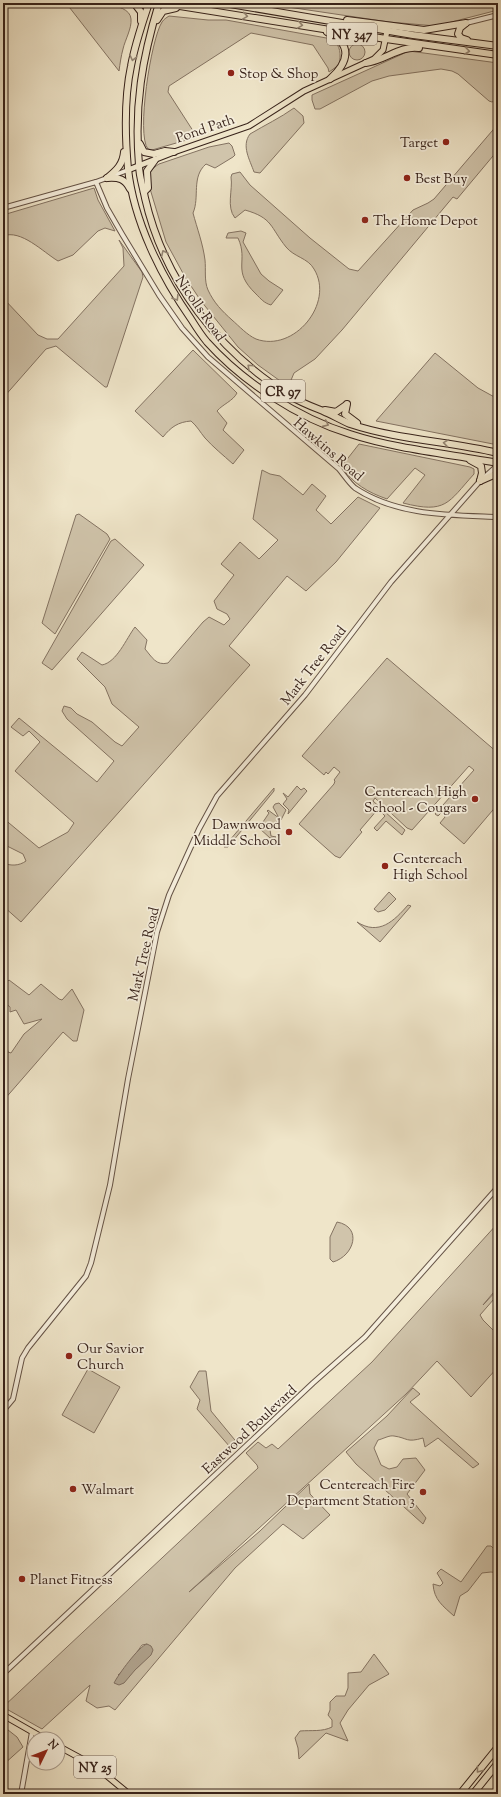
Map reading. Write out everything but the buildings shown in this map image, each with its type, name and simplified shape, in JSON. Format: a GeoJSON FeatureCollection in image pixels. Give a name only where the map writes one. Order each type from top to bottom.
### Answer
{"type":"FeatureCollection","features":[{"type":"Feature","properties":{"kind":"highway"},"geometry":{"type":"LineString","coordinates":[[134,3],[141,12],[141,30]]}},
{"type":"Feature","properties":{"kind":"highway","name":"Nicolls Road"},"geometry":{"type":"LineString","coordinates":[[149,3],[129,77],[126,134],[128,170],[139,217],[148,241],[168,284],[206,341],[234,368],[264,392],[302,414],[348,434],[378,442],[498,464]]}},
{"type":"Feature","properties":{"kind":"highway","name":"Nicolls Road"},"geometry":{"type":"LineString","coordinates":[[160,3],[149,35],[140,83],[137,134],[138,166],[149,215],[162,249],[182,290],[206,323],[255,372],[293,398],[350,423],[388,434],[470,446],[498,453]]}},
{"type":"Feature","properties":{"kind":"highway","name":"NY 347"},"geometry":{"type":"LineString","coordinates":[[160,3],[497,55]]}},
{"type":"Feature","properties":{"kind":"highway","name":"NY 347"},"geometry":{"type":"LineString","coordinates":[[224,3],[387,30],[498,46]]}},
{"type":"Feature","properties":{"kind":"highway"},"geometry":{"type":"LineString","coordinates":[[149,35],[163,11],[168,8],[190,8]]}},
{"type":"Feature","properties":{"kind":"highway"},"geometry":{"type":"LineString","coordinates":[[278,12],[418,30],[442,28],[466,23]]}},
{"type":"Feature","properties":{"kind":"highway"},"geometry":{"type":"LineString","coordinates":[[466,23],[460,28],[459,35],[463,39],[476,43]]}},
{"type":"Feature","properties":{"kind":"highway"},"geometry":{"type":"LineString","coordinates":[[318,28],[338,38],[343,43],[346,51],[343,65],[330,79]]}},
{"type":"Feature","properties":{"kind":"highway"},"geometry":{"type":"LineString","coordinates":[[366,63],[377,62],[409,48],[440,47]]}},
{"type":"Feature","properties":{"kind":"highway"},"geometry":{"type":"LineString","coordinates":[[107,178],[117,170],[122,163],[126,134]]}},
{"type":"Feature","properties":{"kind":"highway"},"geometry":{"type":"LineString","coordinates":[[137,134],[141,149],[144,152],[154,154],[165,151],[174,152]]}},
{"type":"Feature","properties":{"kind":"highway"},"geometry":{"type":"LineString","coordinates":[[144,192],[148,188],[147,171],[155,160]]}},
{"type":"Feature","properties":{"kind":"highway"},"geometry":{"type":"LineString","coordinates":[[107,178],[118,178],[125,181],[134,198]]}},
{"type":"Feature","properties":{"kind":"highway"},"geometry":{"type":"LineString","coordinates":[[318,409],[336,412],[347,404],[345,414],[364,427]]}},
{"type":"Feature","properties":{"kind":"highway"},"geometry":{"type":"LineString","coordinates":[[470,446],[498,448]]}},
{"type":"Feature","properties":{"kind":"highway"},"geometry":{"type":"LineString","coordinates":[[463,457],[481,466],[482,473],[480,482]]}},
{"type":"Feature","properties":{"kind":"highway"},"geometry":{"type":"LineString","coordinates":[[480,482],[498,473]]}},
{"type":"Feature","properties":{"kind":"highway"},"geometry":{"type":"LineString","coordinates":[[460,1794],[498,1747]]}},
{"type":"Feature","properties":{"kind":"highway"},"geometry":{"type":"LineString","coordinates":[[473,1794],[498,1763]]}},
{"type":"Feature","properties":{"kind":"main road","name":"Pond Path"},"geometry":{"type":"LineString","coordinates":[[128,170],[249,126],[304,91],[366,63],[382,52],[387,30]]}},
{"type":"Feature","properties":{"kind":"main road"},"geometry":{"type":"LineString","coordinates":[[3,1715],[30,1731]]}},
{"type":"Feature","properties":{"kind":"main road","name":"NY 25"},"geometry":{"type":"LineString","coordinates":[[66,1750],[95,1766],[129,1794]]}},
{"type":"Feature","properties":{"kind":"street"},"geometry":{"type":"LineString","coordinates":[[466,23],[498,15]]}},
{"type":"Feature","properties":{"kind":"street","name":"Pond Path"},"geometry":{"type":"LineString","coordinates":[[3,208],[96,182],[128,170]]}},
{"type":"Feature","properties":{"kind":"street","name":"Hawkins Road"},"geometry":{"type":"LineString","coordinates":[[96,182],[107,208],[159,295],[182,328],[208,357],[339,470],[354,487],[382,502],[400,508],[450,515],[498,517]]}},
{"type":"Feature","properties":{"kind":"street","name":"Mark Tree Road"},"geometry":{"type":"LineString","coordinates":[[3,1411],[13,1399],[21,1362],[28,1348],[86,1276],[91,1263],[112,1173],[128,1078],[157,932],[169,895],[199,829],[217,796],[301,700],[390,582],[498,464]]}},
{"type":"Feature","properties":{"kind":"street","name":"Eastwood Boulevard"},"geometry":{"type":"LineString","coordinates":[[3,1674],[313,1383],[365,1337],[498,1187]]}},
{"type":"Feature","properties":{"kind":"street"},"geometry":{"type":"LineString","coordinates":[[21,1794],[26,1766]]}},
{"type":"Feature","properties":{"kind":"shaded area"},"geometry":{"type":"Polygon","coordinates":[[[66,3],[103,4],[122,8],[128,13],[131,19],[130,26],[122,52],[119,71],[66,3]]]}},
{"type":"Feature","properties":{"kind":"shaded area"},"geometry":{"type":"Polygon","coordinates":[[[261,3],[463,3],[478,5],[479,3],[498,3],[498,10],[436,26],[389,22],[261,3]]]}},
{"type":"Feature","properties":{"kind":"shaded area"},"geometry":{"type":"Polygon","coordinates":[[[169,16],[208,20],[226,20],[332,39],[340,50],[339,65],[329,72],[313,45],[251,33],[169,86],[168,92],[197,137],[152,150],[148,149],[145,140],[144,126],[146,87],[153,47],[162,22],[169,16]]]}},
{"type":"Feature","properties":{"kind":"shaded area"},"geometry":{"type":"Polygon","coordinates":[[[357,44],[364,49],[365,52],[360,59],[357,60],[350,55],[349,52],[354,45],[357,44]]]}},
{"type":"Feature","properties":{"kind":"shaded area"},"geometry":{"type":"Polygon","coordinates":[[[409,51],[498,63],[497,100],[492,102],[489,101],[458,74],[441,69],[389,76],[372,81],[320,109],[315,109],[312,95],[409,51]]]}},
{"type":"Feature","properties":{"kind":"shaded area"},"geometry":{"type":"Polygon","coordinates":[[[294,108],[303,116],[304,123],[260,173],[254,172],[246,148],[247,139],[250,134],[294,108]]]}},
{"type":"Feature","properties":{"kind":"shaded area"},"geometry":{"type":"Polygon","coordinates":[[[498,124],[498,150],[457,199],[453,197],[342,330],[315,359],[294,373],[289,385],[283,383],[258,365],[238,347],[201,301],[185,277],[166,242],[148,182],[151,172],[159,164],[209,147],[229,143],[232,146],[235,155],[233,157],[215,168],[206,164],[201,169],[197,181],[196,200],[193,213],[204,254],[206,283],[210,295],[216,303],[240,328],[249,335],[256,339],[270,341],[284,339],[297,332],[307,322],[315,310],[319,296],[319,282],[311,265],[289,250],[270,224],[261,216],[245,210],[235,218],[232,214],[230,204],[232,174],[240,172],[250,185],[310,238],[349,269],[358,271],[413,210],[434,199],[498,124]]]}},
{"type":"Feature","properties":{"kind":"shaded area"},"geometry":{"type":"Polygon","coordinates":[[[94,188],[98,200],[115,231],[105,228],[98,231],[73,255],[58,261],[24,238],[10,235],[3,236],[3,215],[94,188]]]}},
{"type":"Feature","properties":{"kind":"shaded area"},"geometry":{"type":"Polygon","coordinates":[[[241,231],[246,233],[243,242],[261,274],[283,290],[271,305],[259,298],[248,286],[244,278],[242,272],[241,246],[238,238],[226,238],[228,233],[241,231]]]}},
{"type":"Feature","properties":{"kind":"shaded area"},"geometry":{"type":"Polygon","coordinates":[[[119,240],[142,272],[143,277],[107,387],[105,387],[56,346],[46,349],[3,398],[3,298],[38,335],[47,339],[58,339],[124,266],[123,248],[119,240]]]}},
{"type":"Feature","properties":{"kind":"shaded area"},"geometry":{"type":"Polygon","coordinates":[[[193,350],[237,393],[217,411],[227,423],[223,430],[244,450],[233,464],[205,438],[191,421],[175,426],[163,437],[135,411],[193,350]]]}},
{"type":"Feature","properties":{"kind":"shaded area"},"geometry":{"type":"Polygon","coordinates":[[[435,353],[478,388],[498,399],[498,443],[493,444],[376,421],[435,353]]]}},
{"type":"Feature","properties":{"kind":"shaded area"},"geometry":{"type":"Polygon","coordinates":[[[359,444],[470,467],[474,469],[474,474],[445,504],[429,507],[417,506],[403,503],[425,475],[415,468],[387,499],[361,487],[341,467],[359,444]]]}},
{"type":"Feature","properties":{"kind":"shaded area"},"geometry":{"type":"Polygon","coordinates":[[[262,470],[270,474],[280,476],[303,495],[312,484],[326,496],[316,510],[331,524],[358,497],[380,508],[336,562],[306,591],[287,576],[229,646],[250,665],[21,922],[3,906],[3,863],[15,865],[26,861],[23,854],[3,844],[3,818],[39,848],[68,832],[74,823],[15,771],[40,742],[29,731],[23,736],[11,727],[19,718],[97,782],[114,761],[67,719],[62,711],[64,706],[71,708],[77,714],[92,722],[115,742],[122,746],[139,727],[112,704],[105,687],[77,659],[82,652],[102,665],[107,663],[117,655],[135,627],[147,640],[145,649],[152,658],[160,663],[168,663],[209,617],[224,625],[230,619],[227,614],[217,609],[214,601],[234,575],[221,564],[240,542],[259,559],[278,540],[253,519],[262,470]]]}},
{"type":"Feature","properties":{"kind":"shaded area"},"geometry":{"type":"Polygon","coordinates":[[[79,514],[107,534],[110,539],[55,634],[42,623],[76,515],[79,514]]]}},
{"type":"Feature","properties":{"kind":"shaded area"},"geometry":{"type":"Polygon","coordinates":[[[115,539],[144,565],[52,670],[42,663],[111,541],[115,539]]]}},
{"type":"Feature","properties":{"kind":"shaded area"},"geometry":{"type":"Polygon","coordinates":[[[387,658],[498,753],[498,804],[464,844],[440,823],[445,817],[444,810],[438,816],[435,814],[474,770],[469,766],[412,830],[407,828],[375,798],[373,801],[405,830],[402,835],[386,821],[377,831],[374,828],[385,816],[378,809],[360,830],[362,832],[340,858],[335,856],[299,824],[334,784],[334,780],[340,772],[334,767],[328,774],[326,772],[324,775],[302,756],[387,658]]]}},
{"type":"Feature","properties":{"kind":"shaded area"},"geometry":{"type":"Polygon","coordinates":[[[297,786],[301,790],[304,788],[307,791],[288,814],[289,810],[283,804],[287,799],[283,793],[288,797],[297,786]]]}},
{"type":"Feature","properties":{"kind":"shaded area"},"geometry":{"type":"Polygon","coordinates":[[[274,788],[274,791],[228,847],[224,847],[274,788]]]}},
{"type":"Feature","properties":{"kind":"shaded area"},"geometry":{"type":"Polygon","coordinates":[[[279,803],[286,810],[281,820],[279,819],[270,830],[271,836],[276,837],[270,838],[259,828],[269,813],[267,811],[268,810],[279,818],[273,807],[275,804],[279,803]]]}},
{"type":"Feature","properties":{"kind":"shaded area"},"geometry":{"type":"Polygon","coordinates":[[[389,892],[396,899],[385,910],[378,912],[374,909],[389,892]]]}},
{"type":"Feature","properties":{"kind":"shaded area"},"geometry":{"type":"Polygon","coordinates":[[[408,905],[411,906],[380,942],[357,922],[372,928],[386,925],[408,905]]]}},
{"type":"Feature","properties":{"kind":"shaded area"},"geometry":{"type":"Polygon","coordinates":[[[9,980],[29,995],[41,984],[62,1000],[72,989],[84,1010],[77,1041],[73,1041],[63,1032],[3,1101],[3,1058],[7,1047],[8,1052],[11,1053],[24,1034],[42,1019],[24,1024],[16,1010],[10,1012],[10,1007],[4,1000],[3,986],[9,980]]]}},
{"type":"Feature","properties":{"kind":"shaded area"},"geometry":{"type":"Polygon","coordinates":[[[337,1222],[345,1225],[350,1230],[353,1235],[353,1242],[346,1254],[333,1262],[330,1259],[330,1237],[337,1222]]]}},
{"type":"Feature","properties":{"kind":"shaded area"},"geometry":{"type":"Polygon","coordinates":[[[498,1223],[498,1287],[483,1305],[498,1289],[498,1301],[494,1299],[480,1315],[498,1335],[498,1367],[471,1397],[437,1361],[406,1394],[189,1592],[260,1531],[309,1484],[310,1494],[330,1515],[303,1539],[283,1524],[235,1568],[115,1710],[109,1706],[97,1708],[86,1701],[90,1685],[42,1729],[3,1707],[258,1468],[246,1453],[258,1442],[266,1448],[272,1444],[278,1449],[372,1362],[498,1223]],[[147,1644],[142,1645],[124,1670],[118,1675],[136,1669],[139,1666],[144,1657],[147,1644]]]}},
{"type":"Feature","properties":{"kind":"shaded area"},"geometry":{"type":"Polygon","coordinates":[[[88,1369],[120,1387],[94,1433],[62,1415],[88,1369]]]}},
{"type":"Feature","properties":{"kind":"shaded area"},"geometry":{"type":"Polygon","coordinates":[[[199,1371],[206,1371],[211,1411],[239,1445],[230,1447],[197,1409],[200,1400],[190,1387],[199,1371]]]}},
{"type":"Feature","properties":{"kind":"shaded area"},"geometry":{"type":"Polygon","coordinates":[[[413,1388],[420,1394],[410,1402],[479,1464],[473,1468],[438,1438],[425,1447],[423,1438],[410,1440],[392,1436],[378,1440],[374,1448],[381,1465],[389,1469],[397,1467],[403,1459],[416,1458],[425,1470],[407,1494],[426,1518],[423,1524],[356,1464],[346,1452],[387,1416],[413,1388]]]}},
{"type":"Feature","properties":{"kind":"shaded area"},"geometry":{"type":"Polygon","coordinates":[[[487,1546],[491,1546],[498,1553],[498,1573],[482,1573],[468,1591],[460,1596],[454,1616],[437,1599],[435,1594],[433,1584],[440,1586],[443,1583],[437,1573],[441,1569],[461,1582],[487,1546]]]}},
{"type":"Feature","properties":{"kind":"shaded area"},"geometry":{"type":"Polygon","coordinates":[[[147,1644],[151,1646],[153,1650],[151,1655],[124,1683],[119,1685],[114,1683],[134,1655],[147,1644]]]}},
{"type":"Feature","properties":{"kind":"shaded area"},"geometry":{"type":"Polygon","coordinates":[[[374,1654],[389,1674],[369,1685],[348,1710],[340,1723],[348,1741],[326,1733],[299,1759],[295,1738],[300,1731],[321,1730],[332,1727],[332,1720],[328,1715],[330,1710],[330,1702],[336,1696],[345,1696],[348,1688],[348,1673],[361,1672],[374,1654]]]}},
{"type":"Feature","properties":{"kind":"shaded area"},"geometry":{"type":"Polygon","coordinates":[[[3,1726],[17,1737],[23,1747],[3,1765],[3,1726]]]}},
{"type":"Feature","properties":{"kind":"place","name":"Stop & Shop"},"geometry":{"type":"Point","coordinates":[231,73]}},
{"type":"Feature","properties":{"kind":"place","name":"Target"},"geometry":{"type":"Point","coordinates":[446,142]}},
{"type":"Feature","properties":{"kind":"place","name":"Best Buy"},"geometry":{"type":"Point","coordinates":[407,178]}},
{"type":"Feature","properties":{"kind":"place","name":"The Home Depot"},"geometry":{"type":"Point","coordinates":[365,220]}},
{"type":"Feature","properties":{"kind":"place","name":"Centereach High School - Cougars"},"geometry":{"type":"Point","coordinates":[475,799]}},
{"type":"Feature","properties":{"kind":"place","name":"Dawnwood Middle School"},"geometry":{"type":"Point","coordinates":[289,832]}},
{"type":"Feature","properties":{"kind":"place","name":"Centereach High School"},"geometry":{"type":"Point","coordinates":[385,866]}},
{"type":"Feature","properties":{"kind":"place","name":"Our Savior Church"},"geometry":{"type":"Point","coordinates":[69,1356]}},
{"type":"Feature","properties":{"kind":"place","name":"Walmart"},"geometry":{"type":"Point","coordinates":[73,1489]}},
{"type":"Feature","properties":{"kind":"place","name":"Centereach Fire Department Station 3"},"geometry":{"type":"Point","coordinates":[423,1492]}},
{"type":"Feature","properties":{"kind":"place","name":"Planet Fitness"},"geometry":{"type":"Point","coordinates":[22,1579]}}]}
